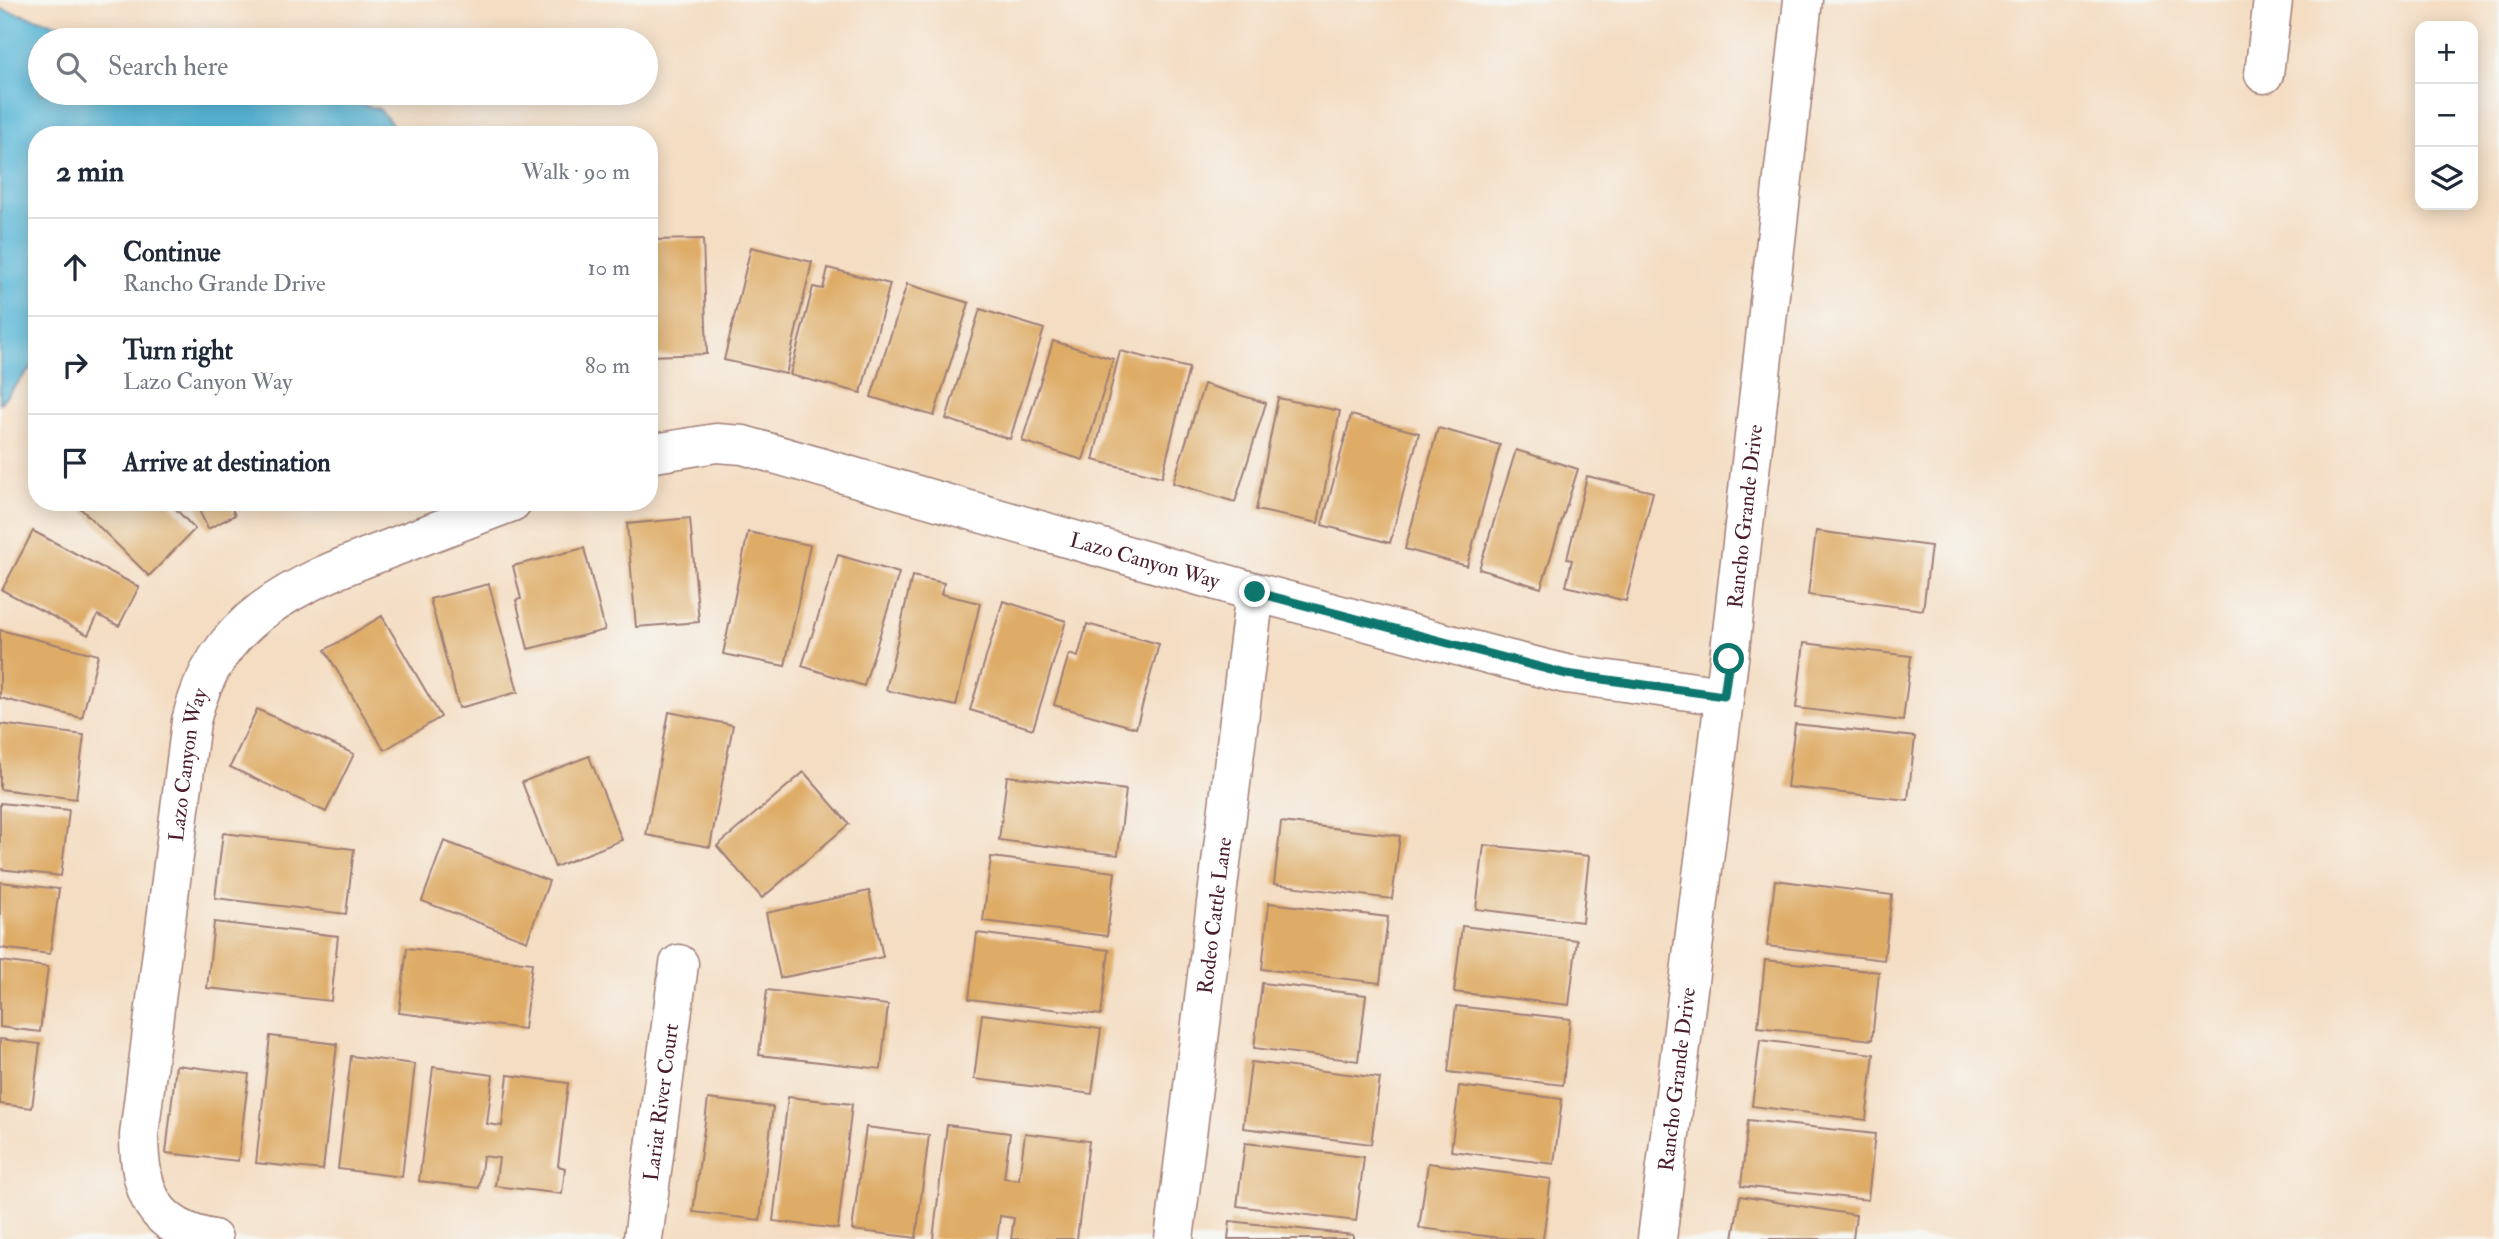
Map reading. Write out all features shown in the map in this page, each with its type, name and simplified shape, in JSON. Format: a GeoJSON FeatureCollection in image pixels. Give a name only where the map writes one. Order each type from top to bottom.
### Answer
{"type":"FeatureCollection","features":[{"type":"Feature","properties":{"kind":"street","name":"Rancho Grande Drive"},"geometry":{"type":"LineString","coordinates":[[1657,1239],[1724,696],[1803,0]]}},
{"type":"Feature","properties":{"kind":"street"},"geometry":{"type":"LineString","coordinates":[[2264,74],[2273,0]]}},
{"type":"Feature","properties":{"kind":"street","name":"Lazo Canyon Way"},"geometry":{"type":"LineString","coordinates":[[658,453],[716,443],[743,445],[1255,592],[1566,674],[1724,696]]}},
{"type":"Feature","properties":{"kind":"street","name":"Lazo Canyon Way"},"geometry":{"type":"LineString","coordinates":[[213,1239],[181,1230],[156,1209],[144,1186],[139,1135],[191,721],[198,690],[215,658],[258,611],[335,569],[488,511]]}},
{"type":"Feature","properties":{"kind":"street","name":"Rodeo Cattle Lane"},"geometry":{"type":"LineString","coordinates":[[1174,1239],[1255,592]]}},
{"type":"Feature","properties":{"kind":"street","name":"Lariat River Court"},"geometry":{"type":"LineString","coordinates":[[643,1239],[679,964]]}},
{"type":"Feature","properties":{"kind":"water"},"geometry":{"type":"Polygon","coordinates":[[[0,9],[72,28],[28,28],[28,105],[364,105],[379,109],[393,126],[28,126],[28,371],[0,403],[0,9]]]}},
{"type":"Feature","properties":{"kind":"building"},"geometry":{"type":"Polygon","coordinates":[[[703,239],[707,354],[658,356],[658,240],[703,239]]]}},
{"type":"Feature","properties":{"kind":"building"},"geometry":{"type":"Polygon","coordinates":[[[751,247],[812,262],[786,374],[724,360],[751,247]]]}},
{"type":"Feature","properties":{"kind":"building"},"geometry":{"type":"Polygon","coordinates":[[[828,268],[890,284],[861,393],[790,375],[813,287],[823,289],[828,268]]]}},
{"type":"Feature","properties":{"kind":"building"},"geometry":{"type":"Polygon","coordinates":[[[907,284],[969,303],[934,416],[871,397],[907,284]]]}},
{"type":"Feature","properties":{"kind":"building"},"geometry":{"type":"Polygon","coordinates":[[[980,309],[1044,329],[1010,439],[946,419],[980,309]]]}},
{"type":"Feature","properties":{"kind":"building"},"geometry":{"type":"Polygon","coordinates":[[[1053,341],[1113,359],[1083,460],[1022,441],[1053,341]]]}},
{"type":"Feature","properties":{"kind":"building"},"geometry":{"type":"Polygon","coordinates":[[[1120,351],[1189,368],[1162,477],[1093,460],[1120,351]]]}},
{"type":"Feature","properties":{"kind":"building"},"geometry":{"type":"Polygon","coordinates":[[[1204,384],[1266,403],[1235,502],[1173,483],[1204,384]]]}},
{"type":"Feature","properties":{"kind":"building"},"geometry":{"type":"Polygon","coordinates":[[[1278,398],[1340,411],[1318,523],[1256,510],[1278,398]]]}},
{"type":"Feature","properties":{"kind":"building"},"geometry":{"type":"Polygon","coordinates":[[[1351,415],[1419,433],[1390,543],[1322,525],[1351,415]]]}},
{"type":"Feature","properties":{"kind":"building"},"geometry":{"type":"Polygon","coordinates":[[[1438,428],[1500,445],[1467,566],[1405,549],[1438,428]]]}},
{"type":"Feature","properties":{"kind":"building"},"geometry":{"type":"Polygon","coordinates":[[[1516,450],[1578,469],[1541,588],[1479,569],[1516,450]]]}},
{"type":"Feature","properties":{"kind":"building"},"geometry":{"type":"Polygon","coordinates":[[[1587,476],[1653,492],[1626,601],[1566,586],[1572,560],[1567,559],[1587,476]]]}},
{"type":"Feature","properties":{"kind":"building"},"geometry":{"type":"Polygon","coordinates":[[[83,511],[178,511],[195,529],[149,576],[83,511]]]}},
{"type":"Feature","properties":{"kind":"building"},"geometry":{"type":"Polygon","coordinates":[[[199,511],[233,511],[235,515],[208,529],[199,511]]]}},
{"type":"Feature","properties":{"kind":"building"},"geometry":{"type":"Polygon","coordinates":[[[690,518],[699,622],[636,627],[627,524],[690,518]]]}},
{"type":"Feature","properties":{"kind":"building"},"geometry":{"type":"Polygon","coordinates":[[[33,531],[139,587],[119,626],[98,615],[88,635],[2,590],[33,531]]]}},
{"type":"Feature","properties":{"kind":"building"},"geometry":{"type":"Polygon","coordinates":[[[1816,531],[1931,546],[1923,610],[1808,595],[1816,531]]]}},
{"type":"Feature","properties":{"kind":"building"},"geometry":{"type":"Polygon","coordinates":[[[748,532],[810,545],[785,666],[723,654],[748,532]]]}},
{"type":"Feature","properties":{"kind":"building"},"geometry":{"type":"Polygon","coordinates":[[[584,548],[605,630],[528,649],[516,600],[521,599],[513,566],[584,548]]]}},
{"type":"Feature","properties":{"kind":"building"},"geometry":{"type":"Polygon","coordinates":[[[838,555],[899,573],[864,686],[802,666],[838,555]]]}},
{"type":"Feature","properties":{"kind":"building"},"geometry":{"type":"Polygon","coordinates":[[[912,576],[944,583],[941,594],[980,603],[956,706],[886,690],[912,576]]]}},
{"type":"Feature","properties":{"kind":"building"},"geometry":{"type":"Polygon","coordinates":[[[489,584],[518,692],[459,708],[430,599],[489,584]]]}},
{"type":"Feature","properties":{"kind":"building"},"geometry":{"type":"Polygon","coordinates":[[[1003,601],[1066,621],[1033,729],[970,710],[1003,601]]]}},
{"type":"Feature","properties":{"kind":"building"},"geometry":{"type":"Polygon","coordinates":[[[382,616],[441,717],[384,750],[325,650],[382,616]]]}},
{"type":"Feature","properties":{"kind":"building"},"geometry":{"type":"Polygon","coordinates":[[[1087,624],[1159,644],[1136,728],[1054,705],[1069,654],[1078,657],[1087,624]]]}},
{"type":"Feature","properties":{"kind":"building"},"geometry":{"type":"Polygon","coordinates":[[[0,630],[98,655],[82,718],[0,698],[0,630]]]}},
{"type":"Feature","properties":{"kind":"building"},"geometry":{"type":"Polygon","coordinates":[[[1804,643],[1911,656],[1903,721],[1796,708],[1804,643]]]}},
{"type":"Feature","properties":{"kind":"building"},"geometry":{"type":"Polygon","coordinates":[[[257,709],[354,754],[326,812],[230,767],[257,709]]]}},
{"type":"Feature","properties":{"kind":"building"},"geometry":{"type":"Polygon","coordinates":[[[669,712],[733,725],[710,847],[646,835],[669,712]]]}},
{"type":"Feature","properties":{"kind":"building"},"geometry":{"type":"Polygon","coordinates":[[[0,724],[84,735],[76,799],[0,789],[0,724]]]}},
{"type":"Feature","properties":{"kind":"building"},"geometry":{"type":"Polygon","coordinates":[[[1795,724],[1915,737],[1908,800],[1787,787],[1795,724]]]}},
{"type":"Feature","properties":{"kind":"building"},"geometry":{"type":"Polygon","coordinates":[[[589,756],[622,840],[555,867],[522,782],[589,756]]]}},
{"type":"Feature","properties":{"kind":"building"},"geometry":{"type":"Polygon","coordinates":[[[804,772],[849,824],[762,898],[717,846],[804,772]]]}},
{"type":"Feature","properties":{"kind":"building"},"geometry":{"type":"Polygon","coordinates":[[[1007,776],[1126,790],[1118,855],[999,840],[1007,776]]]}},
{"type":"Feature","properties":{"kind":"building"},"geometry":{"type":"Polygon","coordinates":[[[0,803],[69,810],[61,876],[0,869],[0,803]]]}},
{"type":"Feature","properties":{"kind":"building"},"geometry":{"type":"Polygon","coordinates":[[[1281,822],[1400,836],[1392,899],[1274,884],[1281,822]]]}},
{"type":"Feature","properties":{"kind":"building"},"geometry":{"type":"Polygon","coordinates":[[[223,833],[354,849],[346,914],[215,898],[223,833]]]}},
{"type":"Feature","properties":{"kind":"building"},"geometry":{"type":"Polygon","coordinates":[[[444,841],[549,881],[527,941],[422,901],[444,841]]]}},
{"type":"Feature","properties":{"kind":"building"},"geometry":{"type":"Polygon","coordinates":[[[1484,845],[1589,856],[1582,922],[1476,909],[1484,845]]]}},
{"type":"Feature","properties":{"kind":"building"},"geometry":{"type":"Polygon","coordinates":[[[991,857],[1115,872],[1107,936],[983,921],[991,857]]]}},
{"type":"Feature","properties":{"kind":"building"},"geometry":{"type":"Polygon","coordinates":[[[1775,880],[1892,895],[1884,960],[1767,946],[1775,880]]]}},
{"type":"Feature","properties":{"kind":"building"},"geometry":{"type":"Polygon","coordinates":[[[0,882],[59,889],[50,954],[0,948],[0,882]]]}},
{"type":"Feature","properties":{"kind":"building"},"geometry":{"type":"Polygon","coordinates":[[[869,891],[883,957],[780,978],[766,913],[869,891]]]}},
{"type":"Feature","properties":{"kind":"building"},"geometry":{"type":"Polygon","coordinates":[[[1269,903],[1388,917],[1380,983],[1262,969],[1269,903]]]}},
{"type":"Feature","properties":{"kind":"building"},"geometry":{"type":"Polygon","coordinates":[[[214,922],[338,936],[331,1001],[207,988],[214,922]]]}},
{"type":"Feature","properties":{"kind":"building"},"geometry":{"type":"Polygon","coordinates":[[[1462,926],[1577,940],[1569,1005],[1454,992],[1462,926]]]}},
{"type":"Feature","properties":{"kind":"building"},"geometry":{"type":"Polygon","coordinates":[[[977,933],[1109,950],[1101,1015],[969,999],[977,933]]]}},
{"type":"Feature","properties":{"kind":"building"},"geometry":{"type":"Polygon","coordinates":[[[407,948],[532,963],[524,1029],[399,1013],[407,948]]]}},
{"type":"Feature","properties":{"kind":"building"},"geometry":{"type":"Polygon","coordinates":[[[1765,960],[1879,972],[1872,1040],[1758,1027],[1765,960]]]}},
{"type":"Feature","properties":{"kind":"building"},"geometry":{"type":"Polygon","coordinates":[[[0,961],[48,967],[40,1032],[0,1027],[0,961]]]}},
{"type":"Feature","properties":{"kind":"building"},"geometry":{"type":"Polygon","coordinates":[[[1262,983],[1366,995],[1358,1061],[1254,1048],[1262,983]]]}},
{"type":"Feature","properties":{"kind":"building"},"geometry":{"type":"Polygon","coordinates":[[[767,990],[888,1005],[881,1069],[759,1055],[767,990]]]}},
{"type":"Feature","properties":{"kind":"building"},"geometry":{"type":"Polygon","coordinates":[[[1456,1006],[1570,1019],[1563,1085],[1448,1072],[1456,1006]]]}},
{"type":"Feature","properties":{"kind":"building"},"geometry":{"type":"Polygon","coordinates":[[[982,1014],[1101,1029],[1092,1094],[974,1079],[982,1014]]]}},
{"type":"Feature","properties":{"kind":"building"},"geometry":{"type":"Polygon","coordinates":[[[270,1036],[337,1044],[323,1170],[256,1163],[270,1036]]]}},
{"type":"Feature","properties":{"kind":"building"},"geometry":{"type":"Polygon","coordinates":[[[0,1039],[40,1044],[32,1108],[0,1104],[0,1039]]]}},
{"type":"Feature","properties":{"kind":"building"},"geometry":{"type":"Polygon","coordinates":[[[1760,1040],[1874,1054],[1866,1120],[1752,1106],[1760,1040]]]}},
{"type":"Feature","properties":{"kind":"building"},"geometry":{"type":"Polygon","coordinates":[[[351,1056],[415,1064],[402,1177],[338,1169],[351,1056]]]}},
{"type":"Feature","properties":{"kind":"building"},"geometry":{"type":"Polygon","coordinates":[[[1251,1062],[1380,1078],[1371,1144],[1243,1128],[1251,1062]]]}},
{"type":"Feature","properties":{"kind":"building"},"geometry":{"type":"Polygon","coordinates":[[[176,1065],[249,1074],[238,1161],[166,1153],[176,1065]]]}},
{"type":"Feature","properties":{"kind":"building"},"geometry":{"type":"Polygon","coordinates":[[[433,1067],[493,1075],[487,1124],[502,1126],[508,1075],[568,1083],[558,1166],[565,1168],[562,1194],[495,1186],[499,1158],[483,1156],[479,1188],[419,1181],[433,1067]]]}},
{"type":"Feature","properties":{"kind":"building"},"geometry":{"type":"Polygon","coordinates":[[[1459,1086],[1562,1099],[1554,1164],[1451,1151],[1459,1086]]]}},
{"type":"Feature","properties":{"kind":"building"},"geometry":{"type":"Polygon","coordinates":[[[788,1097],[852,1104],[838,1229],[773,1221],[788,1097]]]}},
{"type":"Feature","properties":{"kind":"building"},"geometry":{"type":"Polygon","coordinates":[[[708,1099],[773,1107],[760,1220],[693,1212],[708,1099]]]}},
{"type":"Feature","properties":{"kind":"building"},"geometry":{"type":"Polygon","coordinates":[[[1748,1120],[1875,1134],[1868,1200],[1741,1186],[1748,1120]]]}},
{"type":"Feature","properties":{"kind":"building"},"geometry":{"type":"Polygon","coordinates":[[[947,1125],[1010,1133],[1004,1178],[1019,1180],[1025,1133],[1089,1141],[1077,1239],[1011,1239],[1014,1218],[1000,1216],[997,1239],[933,1239],[947,1125]]]}},
{"type":"Feature","properties":{"kind":"building"},"geometry":{"type":"Polygon","coordinates":[[[866,1127],[929,1135],[916,1238],[852,1230],[866,1127]]]}},
{"type":"Feature","properties":{"kind":"building"},"geometry":{"type":"Polygon","coordinates":[[[1245,1143],[1364,1157],[1356,1221],[1237,1206],[1245,1143]]]}},
{"type":"Feature","properties":{"kind":"building"},"geometry":{"type":"Polygon","coordinates":[[[1428,1163],[1551,1179],[1543,1239],[1510,1239],[1419,1228],[1428,1163]]]}},
{"type":"Feature","properties":{"kind":"building"},"geometry":{"type":"Polygon","coordinates":[[[1740,1196],[1856,1215],[1853,1239],[1733,1239],[1740,1196]]]}},
{"type":"Feature","properties":{"kind":"building"},"geometry":{"type":"Polygon","coordinates":[[[1230,1221],[1353,1235],[1353,1239],[1228,1239],[1230,1221]]]}},
{"type":"Feature","properties":{"kind":"route"},"geometry":{"type":"LineString","coordinates":[[1255,592],[1566,674],[1634,684],[1724,696],[1729,659]]}}]}
